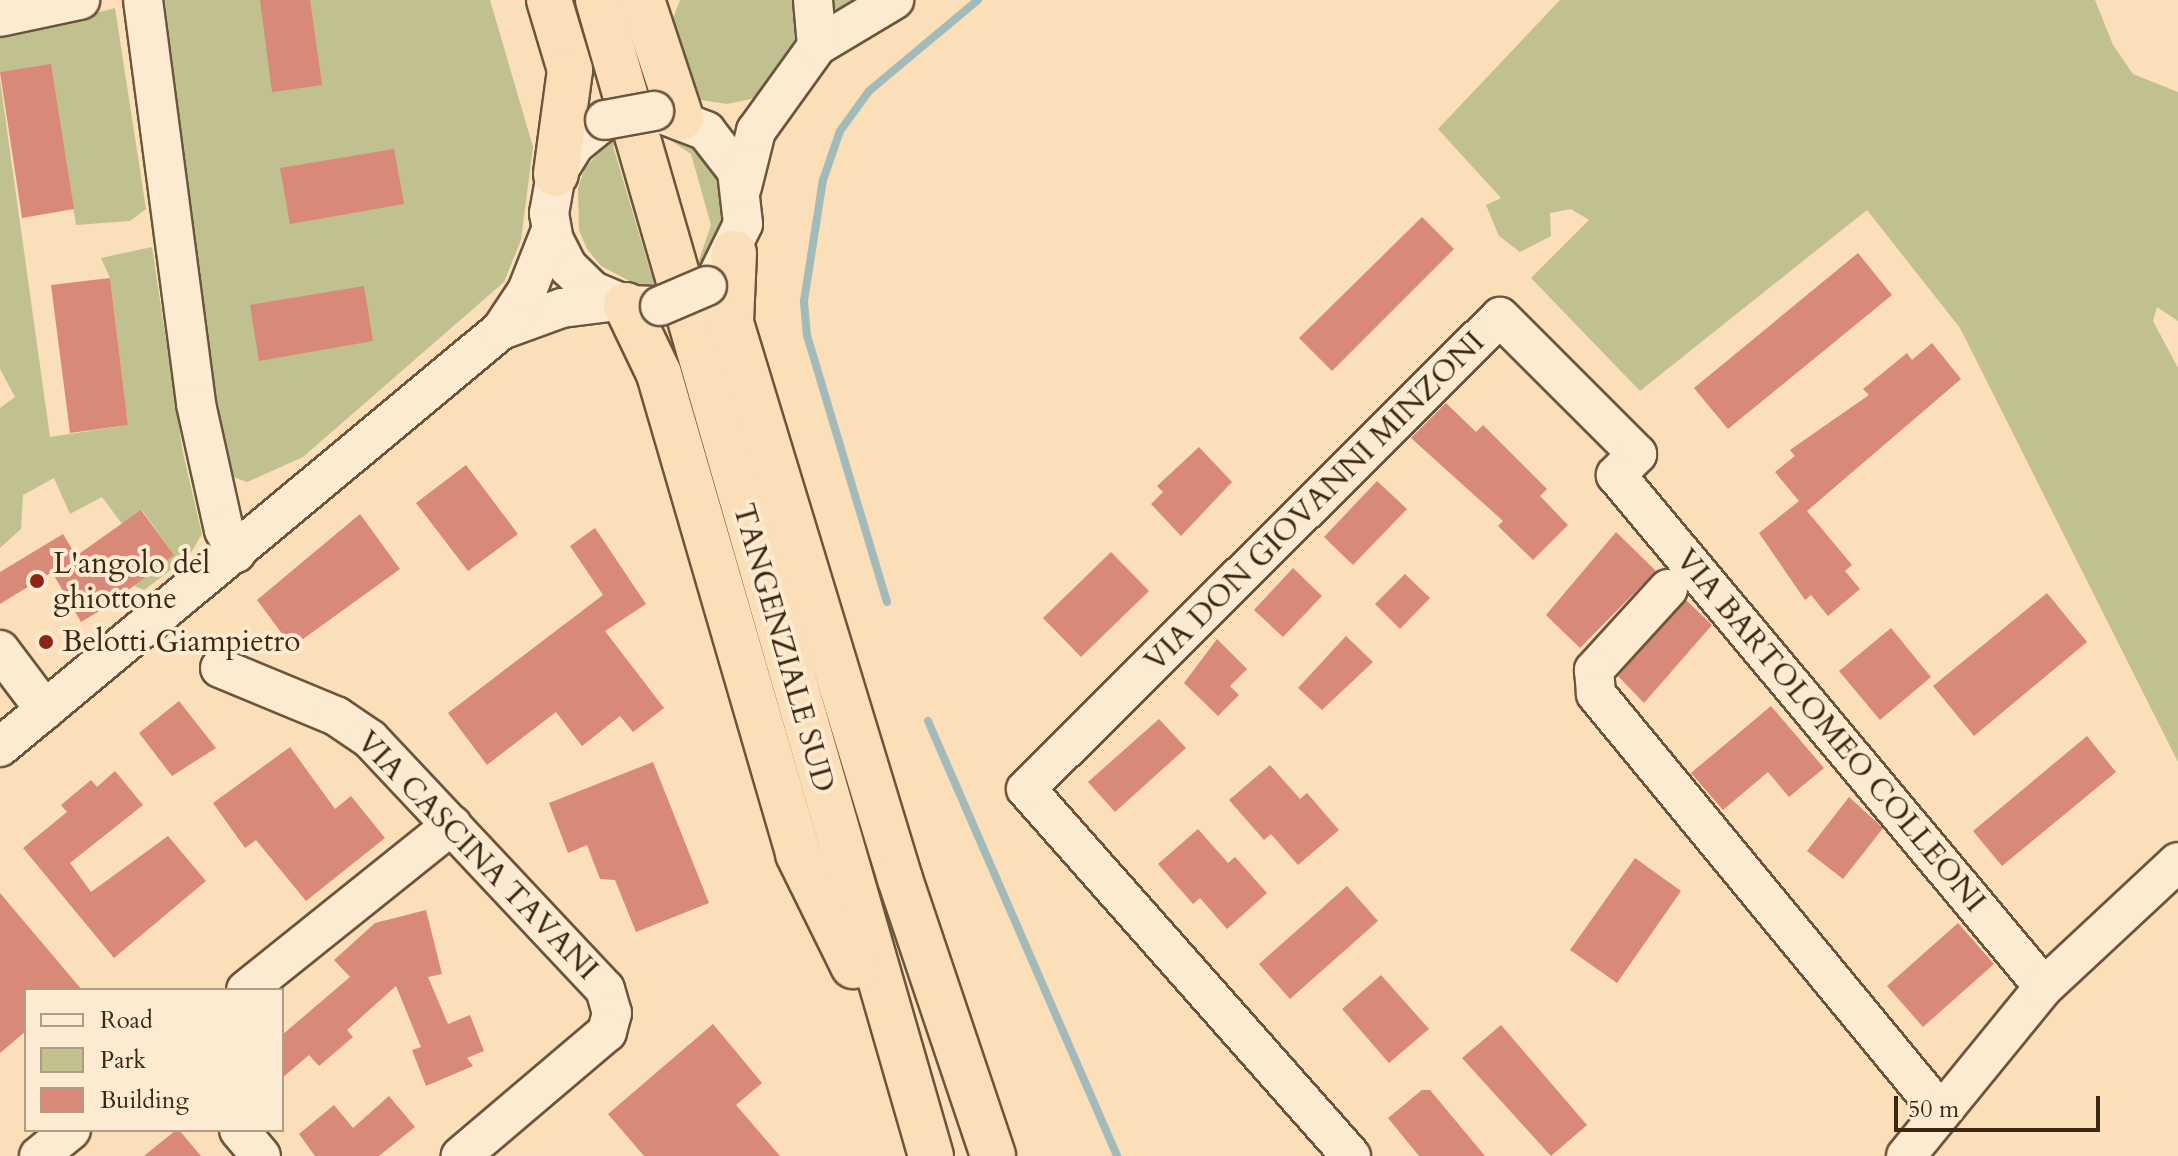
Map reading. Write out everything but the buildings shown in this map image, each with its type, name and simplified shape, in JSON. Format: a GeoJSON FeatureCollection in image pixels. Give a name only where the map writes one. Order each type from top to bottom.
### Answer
{"type":"FeatureCollection","features":[{"type":"Feature","properties":{"kind":"highway"},"geometry":{"type":"LineString","coordinates":[[549,0],[570,70],[556,174]]}},
{"type":"Feature","properties":{"kind":"highway"},"geometry":{"type":"LineString","coordinates":[[598,0],[621,78],[666,122]]}},
{"type":"Feature","properties":{"kind":"highway"},"geometry":{"type":"LineString","coordinates":[[642,0],[666,122]]}},
{"type":"Feature","properties":{"kind":"highway","name":"TANGENZIALE SUD"},"geometry":{"type":"LineString","coordinates":[[666,122],[897,1050],[931,1156]]}},
{"type":"Feature","properties":{"kind":"highway"},"geometry":{"type":"LineString","coordinates":[[725,265],[731,323],[971,1096],[993,1156]]}},
{"type":"Feature","properties":{"kind":"highway"},"geometry":{"type":"LineString","coordinates":[[627,304],[659,374],[798,854],[897,1050]]}},
{"type":"Feature","properties":{"kind":"highway"},"geometry":{"type":"LineString","coordinates":[[971,1096],[981,1156]]}},
{"type":"Feature","properties":{"kind":"street"},"geometry":{"type":"LineString","coordinates":[[0,17],[80,0]]}},
{"type":"Feature","properties":{"kind":"street"},"geometry":{"type":"LineString","coordinates":[[143,0],[196,404],[224,530],[236,553]]}},
{"type":"Feature","properties":{"kind":"street"},"geometry":{"type":"LineString","coordinates":[[813,0],[817,46]]}},
{"type":"Feature","properties":{"kind":"street"},"geometry":{"type":"LineString","coordinates":[[501,330],[562,308],[676,302],[725,265],[743,224],[742,187],[751,140],[817,46],[894,0]]}},
{"type":"Feature","properties":{"kind":"street"},"geometry":{"type":"LineString","coordinates":[[0,747],[501,330],[527,291],[551,230],[556,174],[582,137],[605,120],[666,122],[786,90]]}},
{"type":"Feature","properties":{"kind":"street"},"geometry":{"type":"LineString","coordinates":[[666,122],[723,148],[742,187]]}},
{"type":"Feature","properties":{"kind":"street"},"geometry":{"type":"LineString","coordinates":[[551,230],[574,273],[627,304]]}},
{"type":"Feature","properties":{"kind":"street","name":"VIA DON GIOVANNI MINZONI"},"geometry":{"type":"LineString","coordinates":[[1351,1156],[1026,789],[1500,317],[1626,464]]}},
{"type":"Feature","properties":{"kind":"street","name":"VIA BARTOLOMEO COLLEONI"},"geometry":{"type":"LineString","coordinates":[[1626,464],[2044,987]]}},
{"type":"Feature","properties":{"kind":"street","name":"VIA BARTOLOMEO COLLEONI"},"geometry":{"type":"LineString","coordinates":[[1668,589],[1594,670],[1596,694],[1940,1111]]}},
{"type":"Feature","properties":{"kind":"street"},"geometry":{"type":"LineString","coordinates":[[0,650],[45,710]]}},
{"type":"Feature","properties":{"kind":"street","name":"VIA CASCINA TAVANI"},"geometry":{"type":"LineString","coordinates":[[220,668],[336,716],[370,739],[605,989],[612,1013],[607,1032],[461,1156]]}},
{"type":"Feature","properties":{"kind":"street"},"geometry":{"type":"LineString","coordinates":[[248,988],[452,825]]}},
{"type":"Feature","properties":{"kind":"street"},"geometry":{"type":"LineString","coordinates":[[1906,1156],[2044,987],[2178,862]]}},
{"type":"Feature","properties":{"kind":"street"},"geometry":{"type":"LineString","coordinates":[[39,1156],[69,1132]]}},
{"type":"Feature","properties":{"kind":"street"},"geometry":{"type":"LineString","coordinates":[[241,1132],[261,1156]]}},
{"type":"Feature","properties":{"kind":"green space"},"geometry":{"type":"Polygon","coordinates":[[[165,0],[490,0],[533,147],[521,240],[504,282],[303,457],[247,482],[231,476],[226,462],[172,91],[165,0]]]}},
{"type":"Feature","properties":{"kind":"green space"},"geometry":{"type":"Polygon","coordinates":[[[680,0],[884,0],[755,98],[727,104],[688,98],[664,42],[680,0]]]}},
{"type":"Feature","properties":{"kind":"green space"},"geometry":{"type":"Polygon","coordinates":[[[1560,0],[2095,0],[2113,45],[2133,74],[2178,92],[2178,321],[2157,307],[2153,321],[2178,368],[2178,762],[1960,328],[1867,210],[1640,391],[1531,278],[1589,220],[1571,209],[1550,213],[1551,236],[1520,252],[1499,236],[1486,205],[1501,198],[1438,129],[1560,0]]]}},
{"type":"Feature","properties":{"kind":"green space"},"geometry":{"type":"Polygon","coordinates":[[[115,8],[146,209],[130,221],[76,225],[51,65],[0,72],[0,38],[115,8]]]}},
{"type":"Feature","properties":{"kind":"green space"},"geometry":{"type":"Polygon","coordinates":[[[0,80],[50,437],[128,425],[110,278],[101,258],[152,247],[183,453],[202,534],[189,556],[144,590],[132,585],[174,555],[142,510],[122,524],[102,497],[70,514],[54,478],[23,495],[21,529],[0,548],[0,408],[15,397],[0,369],[0,80]]]}},
{"type":"Feature","properties":{"kind":"green space"},"geometry":{"type":"Polygon","coordinates":[[[676,126],[736,182],[717,262],[660,288],[639,286],[601,266],[587,249],[579,230],[578,188],[585,168],[614,136],[676,126]],[[660,133],[613,146],[651,274],[699,260],[711,225],[691,154],[660,133]]]}},
{"type":"Feature","properties":{"kind":"waterway"},"geometry":{"type":"LineString","coordinates":[[887,602],[807,336],[804,301],[823,180],[840,131],[869,91],[978,0]]}},
{"type":"Feature","properties":{"kind":"waterway"},"geometry":{"type":"LineString","coordinates":[[928,721],[1117,1156]]}},
{"type":"Feature","properties":{"kind":"place","name":"L'angolo del ghiottone"},"geometry":{"type":"Point","coordinates":[37,581]}},
{"type":"Feature","properties":{"kind":"place","name":"Belotti Giampietro"},"geometry":{"type":"Point","coordinates":[46,642]}}]}
